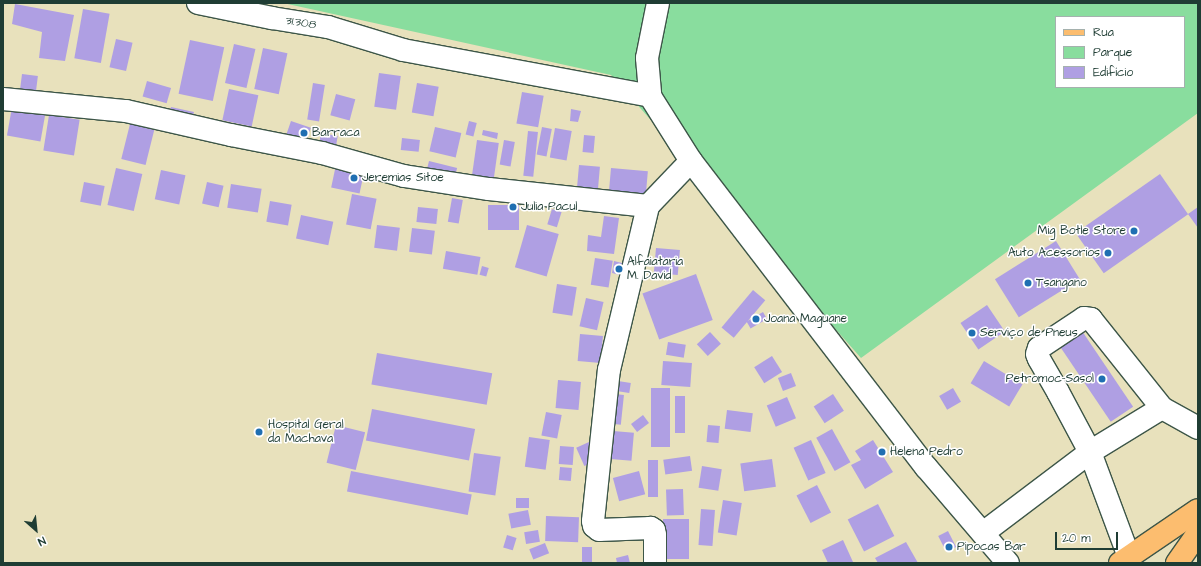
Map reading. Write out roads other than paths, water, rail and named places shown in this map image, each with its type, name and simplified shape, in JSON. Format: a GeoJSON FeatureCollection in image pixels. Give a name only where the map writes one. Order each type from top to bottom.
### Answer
{"type":"FeatureCollection","features":[{"type":"Feature","properties":{"kind":"main road"},"geometry":{"type":"LineString","coordinates":[[1124,560],[1198,510]]}},
{"type":"Feature","properties":{"kind":"main road"},"geometry":{"type":"LineString","coordinates":[[1177,563],[1198,533]]}},
{"type":"Feature","properties":{"kind":"street","name":"31.308"},"geometry":{"type":"LineString","coordinates":[[198,3],[272,18],[328,27],[403,50],[650,96]]}},
{"type":"Feature","properties":{"kind":"street"},"geometry":{"type":"LineString","coordinates":[[658,3],[647,58],[650,96],[691,161],[926,467],[1008,563]]}},
{"type":"Feature","properties":{"kind":"street"},"geometry":{"type":"LineString","coordinates":[[3,99],[126,111],[231,135],[322,153],[404,176],[489,189],[648,206]]}},
{"type":"Feature","properties":{"kind":"street"},"geometry":{"type":"LineString","coordinates":[[656,563],[654,530],[651,528],[599,530],[594,526],[593,521],[609,370],[648,206],[691,161]]}},
{"type":"Feature","properties":{"kind":"street"},"geometry":{"type":"LineString","coordinates":[[1124,560],[1090,452],[1037,354],[1039,348],[1084,318],[1091,319],[1162,408],[1198,428]]}},
{"type":"Feature","properties":{"kind":"street"},"geometry":{"type":"LineString","coordinates":[[983,533],[1090,452],[1162,408]]}},
{"type":"Feature","properties":{"kind":"place","name":"Barraca"},"geometry":{"type":"Point","coordinates":[304,133]}},
{"type":"Feature","properties":{"kind":"place","name":"Jeremias Sitoe"},"geometry":{"type":"Point","coordinates":[354,178]}},
{"type":"Feature","properties":{"kind":"place","name":"Julia Pacul"},"geometry":{"type":"Point","coordinates":[513,207]}},
{"type":"Feature","properties":{"kind":"place","name":"Mig Botle Store"},"geometry":{"type":"Point","coordinates":[1134,231]}},
{"type":"Feature","properties":{"kind":"place","name":"Auto Acessorios"},"geometry":{"type":"Point","coordinates":[1108,253]}},
{"type":"Feature","properties":{"kind":"place","name":"Alfaiataria M. David"},"geometry":{"type":"Point","coordinates":[619,269]}},
{"type":"Feature","properties":{"kind":"place","name":"Tsangano"},"geometry":{"type":"Point","coordinates":[1028,283]}},
{"type":"Feature","properties":{"kind":"place","name":"Joana Maguane"},"geometry":{"type":"Point","coordinates":[756,319]}},
{"type":"Feature","properties":{"kind":"place","name":"Serviço de Pneus"},"geometry":{"type":"Point","coordinates":[972,333]}},
{"type":"Feature","properties":{"kind":"place","name":"Petromoc-Sasol"},"geometry":{"type":"Point","coordinates":[1102,379]}},
{"type":"Feature","properties":{"kind":"place","name":"Hospital Geral da Machava"},"geometry":{"type":"Point","coordinates":[259,432]}},
{"type":"Feature","properties":{"kind":"place","name":"Helena Pedro"},"geometry":{"type":"Point","coordinates":[882,452]}},
{"type":"Feature","properties":{"kind":"place","name":"Pipocas Bar"},"geometry":{"type":"Point","coordinates":[949,547]}}]}
